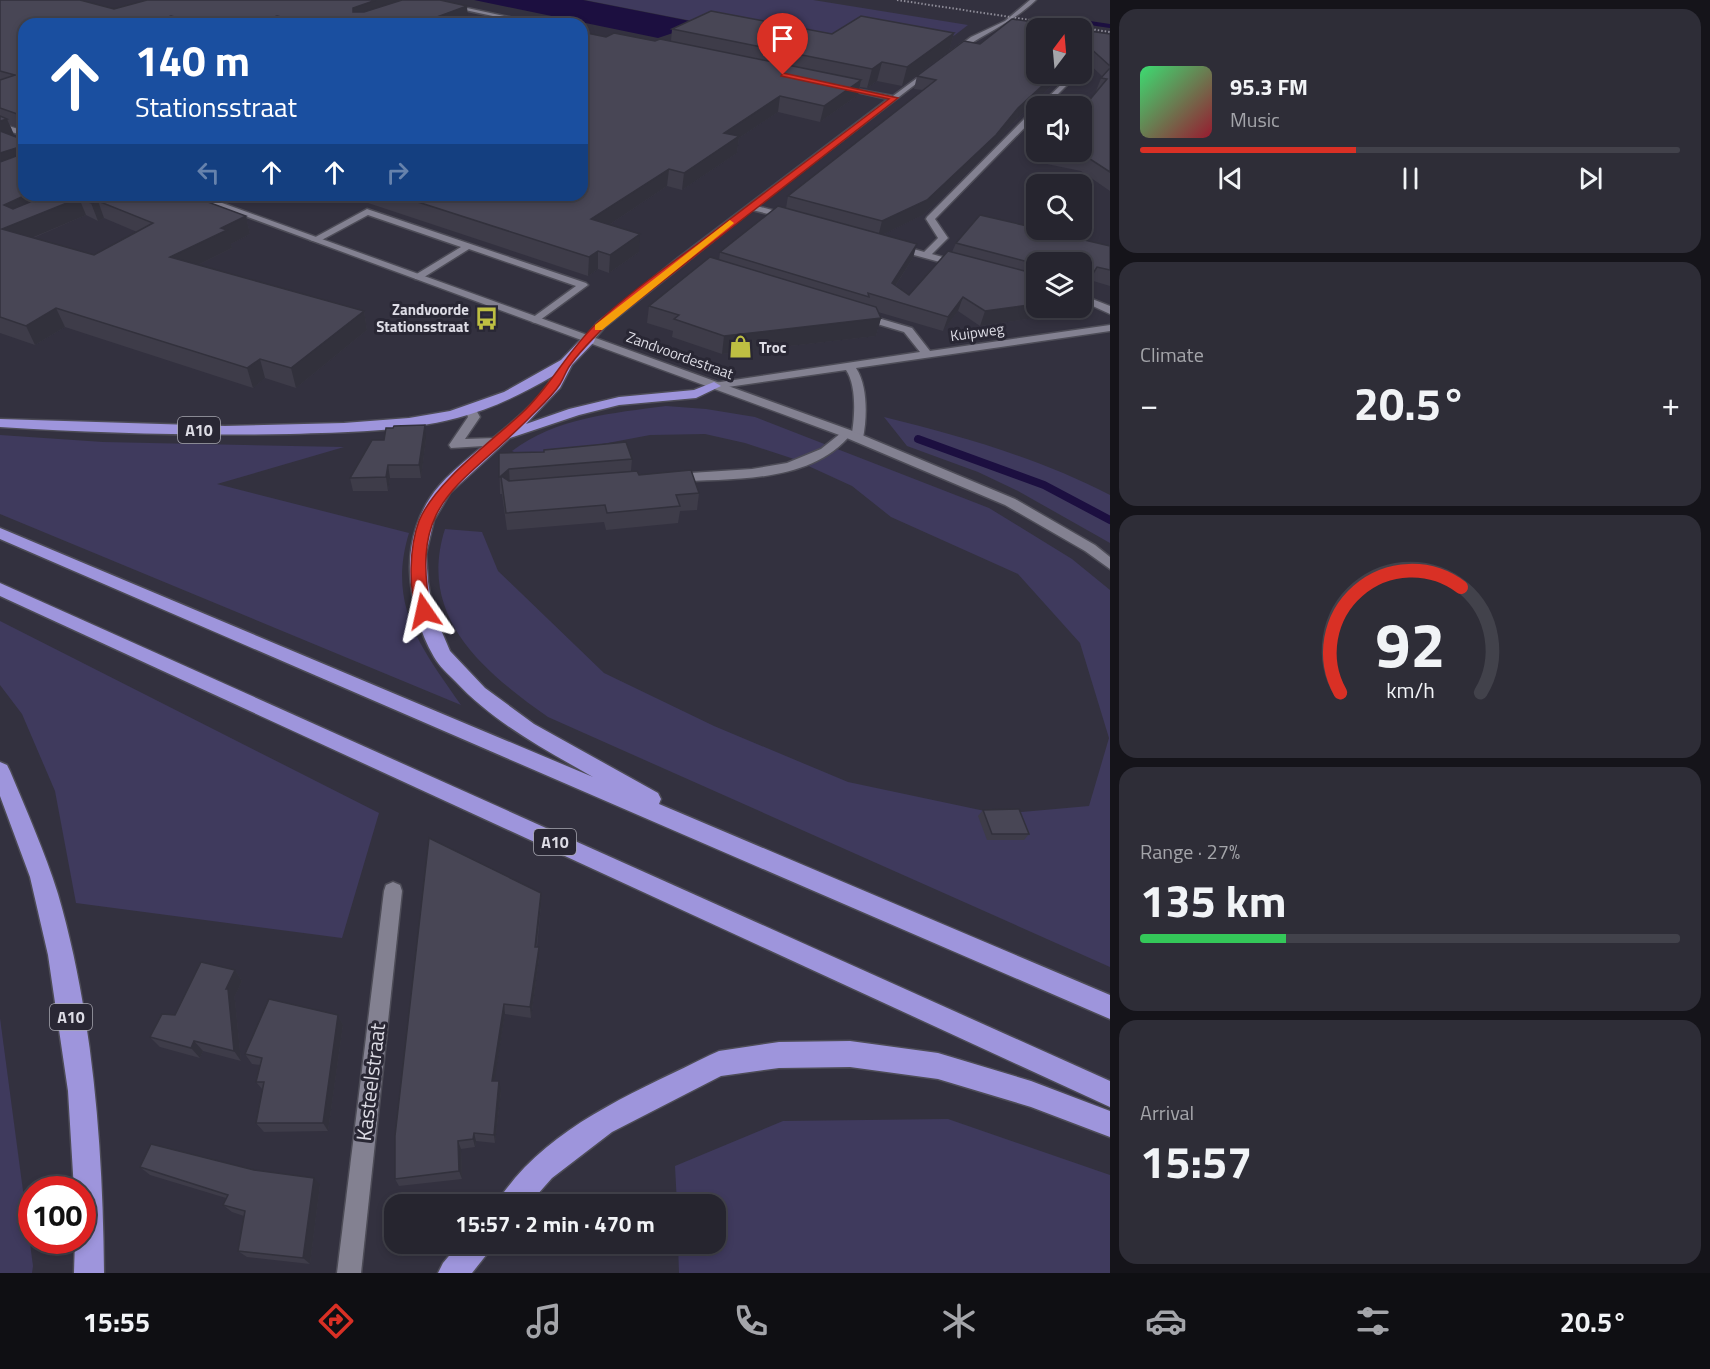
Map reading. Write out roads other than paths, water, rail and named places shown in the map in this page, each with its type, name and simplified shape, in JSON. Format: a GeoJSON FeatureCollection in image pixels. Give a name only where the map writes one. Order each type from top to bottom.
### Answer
{"type":"FeatureCollection","features":[{"type":"Feature","properties":{"kind":"highway","name":"A10"},"geometry":{"type":"LineString","coordinates":[[0,423],[95,429],[250,431],[399,424],[471,410],[502,399],[566,363],[589,339]]}},
{"type":"Feature","properties":{"kind":"highway","name":"A10"},"geometry":{"type":"LineString","coordinates":[[566,363],[555,385],[528,414],[444,490],[426,520],[418,554],[418,582],[424,611],[442,655],[478,693],[527,730],[731,844]]}},
{"type":"Feature","properties":{"kind":"highway"},"geometry":{"type":"LineString","coordinates":[[499,439],[574,412],[638,399],[696,394],[714,386]]}},
{"type":"Feature","properties":{"kind":"highway","name":"A10"},"geometry":{"type":"LineString","coordinates":[[0,533],[1110,1007]]}},
{"type":"Feature","properties":{"kind":"highway","name":"A10"},"geometry":{"type":"LineString","coordinates":[[0,589],[1110,1094]]}},
{"type":"Feature","properties":{"kind":"highway","name":"A10"},"geometry":{"type":"LineString","coordinates":[[0,771],[17,812],[50,910],[70,1016],[86,1154],[89,1273]]}},
{"type":"Feature","properties":{"kind":"highway"},"geometry":{"type":"LineString","coordinates":[[520,1194],[543,1168],[603,1123],[719,1064],[779,1055],[850,1054],[939,1066],[1030,1094],[1110,1124]]}},
{"type":"Feature","properties":{"kind":"highway"},"geometry":{"type":"LineString","coordinates":[[453,1273],[469,1254]]}},
{"type":"Feature","properties":{"kind":"street"},"geometry":{"type":"LineString","coordinates":[[415,5],[424,0],[510,18]]}},
{"type":"Feature","properties":{"kind":"street"},"geometry":{"type":"LineString","coordinates":[[947,58],[973,38],[1007,22],[1034,0]]}},
{"type":"Feature","properties":{"kind":"street"},"geometry":{"type":"LineString","coordinates":[[589,339],[601,325],[681,260],[938,64]]}},
{"type":"Feature","properties":{"kind":"street"},"geometry":{"type":"LineString","coordinates":[[1052,96],[1065,84]]}},
{"type":"Feature","properties":{"kind":"street"},"geometry":{"type":"LineString","coordinates":[[837,86],[894,98]]}},
{"type":"Feature","properties":{"kind":"street"},"geometry":{"type":"LineString","coordinates":[[926,255],[943,238],[930,219],[1026,122]]}},
{"type":"Feature","properties":{"kind":"street"},"geometry":{"type":"LineString","coordinates":[[0,125],[18,132]]}},
{"type":"Feature","properties":{"kind":"street","name":"Zandvoordestraat"},"geometry":{"type":"LineString","coordinates":[[208,201],[851,436],[1010,502],[1090,548],[1110,564]]}},
{"type":"Feature","properties":{"kind":"street"},"geometry":{"type":"LineString","coordinates":[[751,207],[805,222]]}},
{"type":"Feature","properties":{"kind":"street"},"geometry":{"type":"LineString","coordinates":[[315,240],[367,212],[583,285],[536,320]]}},
{"type":"Feature","properties":{"kind":"street"},"geometry":{"type":"LineString","coordinates":[[882,243],[970,267]]}},
{"type":"Feature","properties":{"kind":"street"},"geometry":{"type":"LineString","coordinates":[[418,277],[468,246]]}},
{"type":"Feature","properties":{"kind":"street"},"geometry":{"type":"LineString","coordinates":[[681,260],[696,265]]}},
{"type":"Feature","properties":{"kind":"street"},"geometry":{"type":"LineString","coordinates":[[1092,301],[1110,311]]}},
{"type":"Feature","properties":{"kind":"street"},"geometry":{"type":"LineString","coordinates":[[851,313],[908,330],[928,355]]}},
{"type":"Feature","properties":{"kind":"street","name":"Kuipweg"},"geometry":{"type":"LineString","coordinates":[[714,386],[1110,328]]}},
{"type":"Feature","properties":{"kind":"street"},"geometry":{"type":"LineString","coordinates":[[663,479],[770,470],[801,463],[828,450],[851,436],[859,427],[857,378],[849,366]]}},
{"type":"Feature","properties":{"kind":"street"},"geometry":{"type":"LineString","coordinates":[[471,410],[474,417],[455,445],[499,439]]}},
{"type":"Feature","properties":{"kind":"street","name":"Kasteelstraat"},"geometry":{"type":"LineString","coordinates":[[349,1273],[393,891]]}},
{"type":"Feature","properties":{"kind":"waterway"},"geometry":{"type":"LineString","coordinates":[[1092,23],[1110,26]]}},
{"type":"Feature","properties":{"kind":"waterway"},"geometry":{"type":"LineString","coordinates":[[918,439],[1044,485],[1110,520]]}},
{"type":"Feature","properties":{"kind":"railway"},"geometry":{"type":"LineString","coordinates":[[897,0],[1110,32]]}},
{"type":"Feature","properties":{"kind":"place","name":"Zandvoorde Stationsstraat"},"geometry":{"type":"Point","coordinates":[487,318]}},
{"type":"Feature","properties":{"kind":"place","name":"Troc"},"geometry":{"type":"Point","coordinates":[741,347]}}]}
